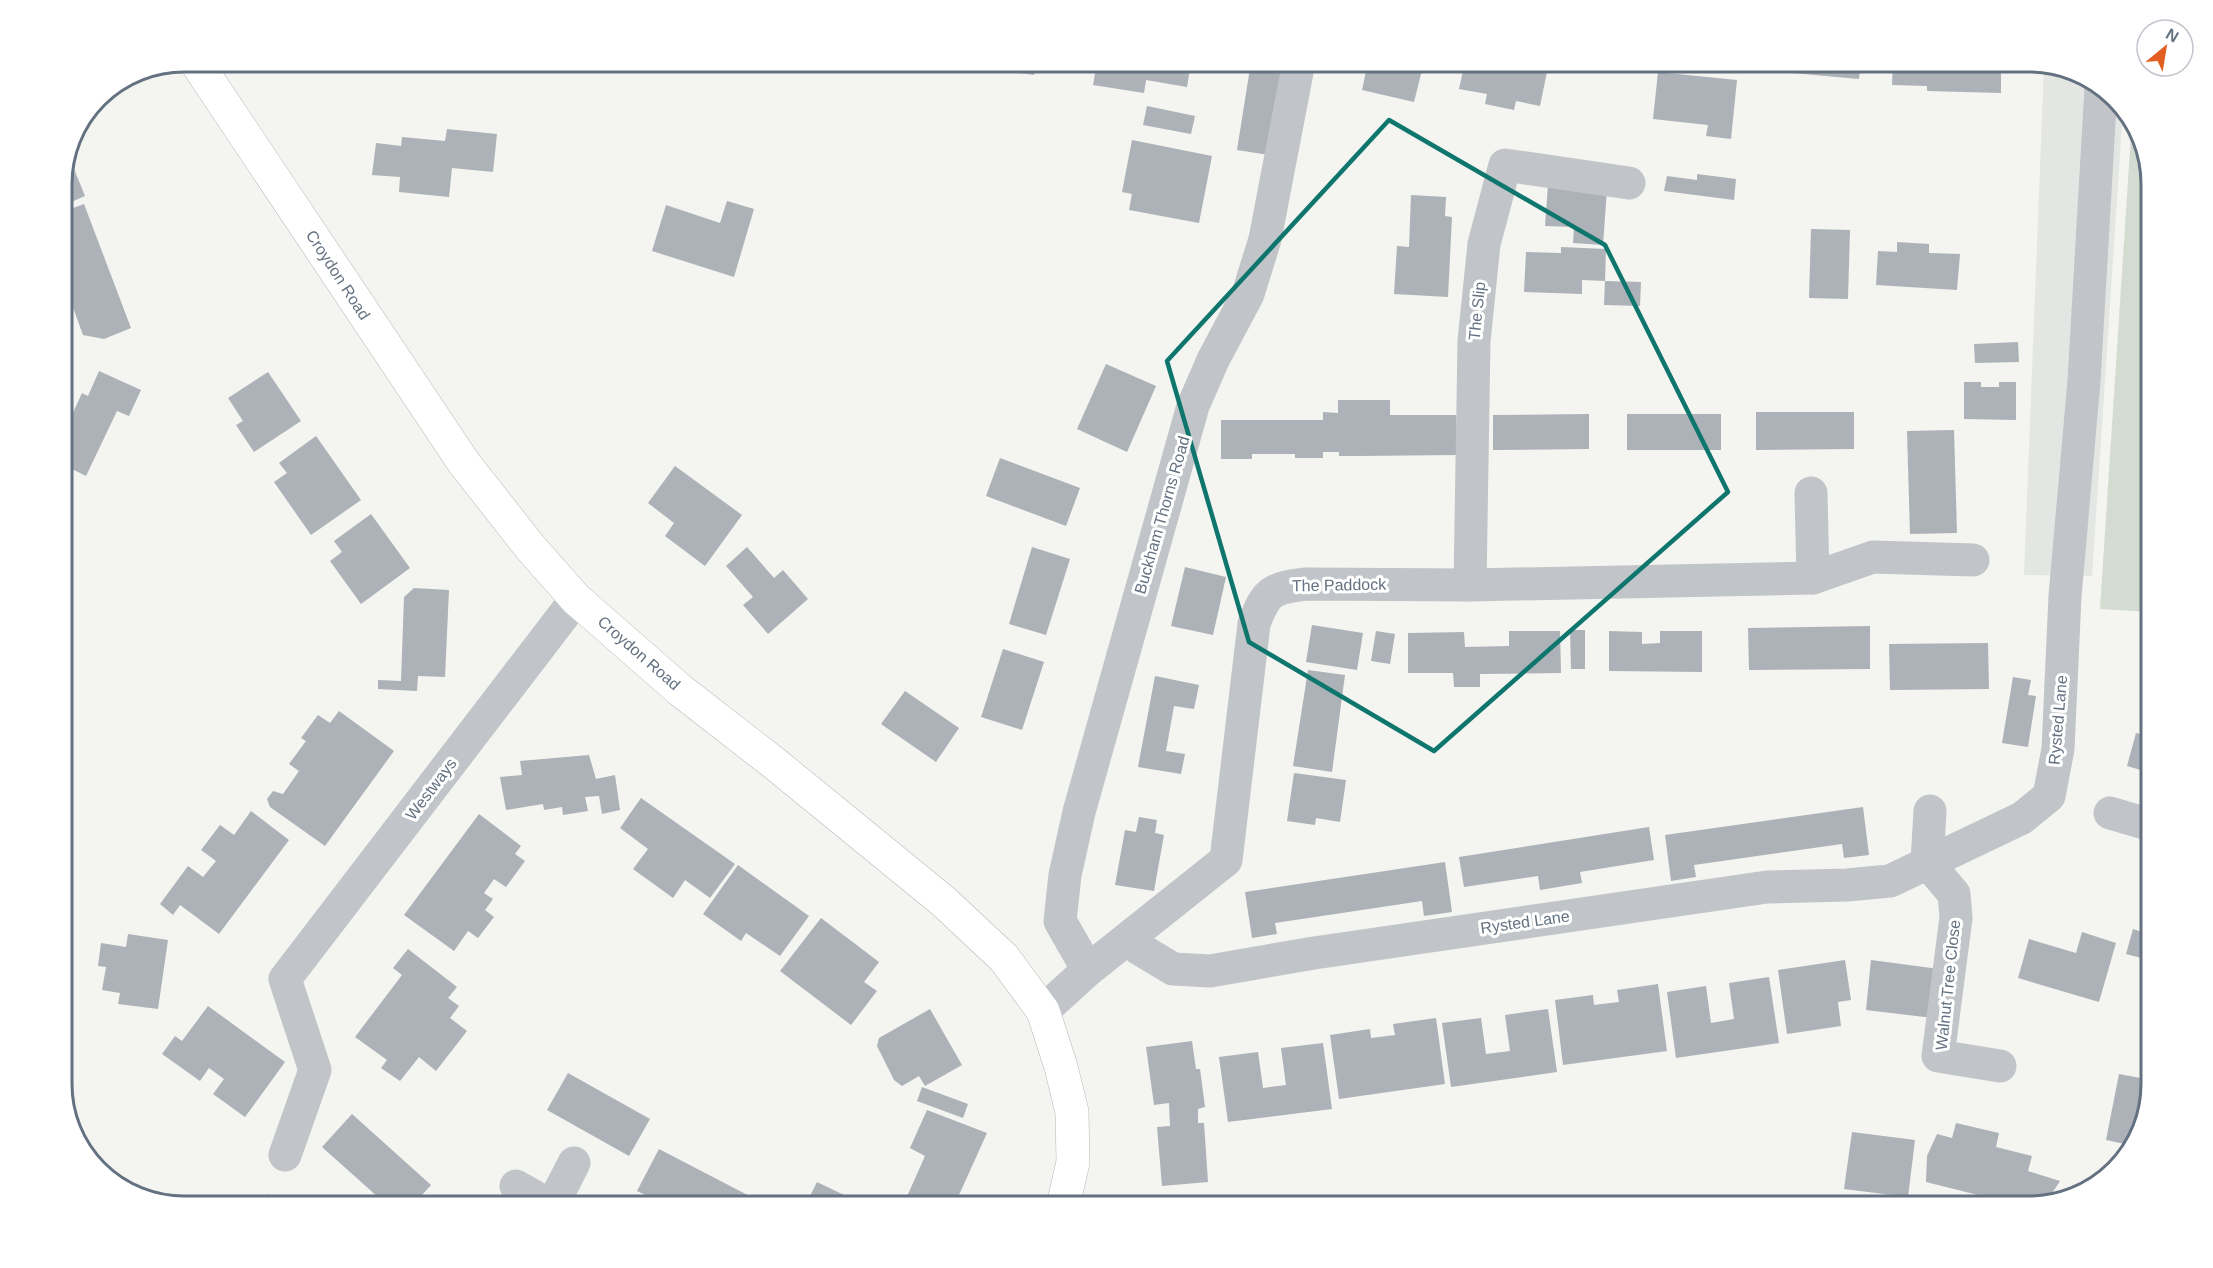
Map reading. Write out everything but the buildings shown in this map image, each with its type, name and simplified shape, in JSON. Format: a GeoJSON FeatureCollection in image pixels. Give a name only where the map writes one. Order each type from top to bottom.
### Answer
{"type":"FeatureCollection","features":[{"type":"Feature","properties":{"kind":"main road","name":"Croydon Road"},"geometry":{"type":"LineString","coordinates":[[203,72],[464,463],[530,548],[576,599],[680,690],[774,763],[943,902],[1004,958],[1043,1011],[1061,1067],[1072,1112],[1073,1162],[1065,1196]]}},
{"type":"Feature","properties":{"kind":"street","name":"Buckham Thorns Road"},"geometry":{"type":"LineString","coordinates":[[1088,970],[1060,921],[1065,875],[1079,812],[1193,406],[1213,360],[1248,294],[1262,250],[1297,72]]}},
{"type":"Feature","properties":{"kind":"street","name":"Rysted Lane"},"geometry":{"type":"LineString","coordinates":[[1130,938],[1138,948],[1173,969],[1210,971],[1314,953],[1767,887],[1847,885],[1890,881],[2022,818],[2049,796],[2058,749],[2066,577],[2084,381],[2100,98]]}},
{"type":"Feature","properties":{"kind":"street","name":"The Slip"},"geometry":{"type":"LineString","coordinates":[[1470,585],[1474,341],[1484,244],[1505,165],[1629,183]]}},
{"type":"Feature","properties":{"kind":"street"},"geometry":{"type":"LineString","coordinates":[[1811,493],[1813,578]]}},
{"type":"Feature","properties":{"kind":"street","name":"The Paddock"},"geometry":{"type":"LineString","coordinates":[[1043,1011],[1088,970],[1226,860],[1254,624],[1262,602],[1280,587],[1306,584],[1470,585],[1813,578],[1873,557],[1973,560]]}},
{"type":"Feature","properties":{"kind":"street","name":"Westways"},"geometry":{"type":"LineString","coordinates":[[285,1155],[315,1070],[285,979],[576,599]]}},
{"type":"Feature","properties":{"kind":"street"},"geometry":{"type":"LineString","coordinates":[[1928,862],[1930,811]]}},
{"type":"Feature","properties":{"kind":"street"},"geometry":{"type":"LineString","coordinates":[[2110,813],[2141,822]]}},
{"type":"Feature","properties":{"kind":"street","name":"Walnut Tree Close"},"geometry":{"type":"LineString","coordinates":[[1928,862],[1954,894],[1956,918],[1938,1056],[2000,1066]]}},
{"type":"Feature","properties":{"kind":"street"},"geometry":{"type":"LineString","coordinates":[[556,1196],[574,1162]]}},
{"type":"Feature","properties":{"kind":"street"},"geometry":{"type":"LineString","coordinates":[[516,1186],[534,1196]]}},
{"type":"Feature","properties":{"kind":"highlighted area"},"geometry":{"type":"Polygon","coordinates":[[[1389,120],[1605,245],[1728,492],[1434,751],[1249,642],[1167,361],[1389,120]]]}},
{"type":"Feature","properties":{"kind":"shaded area"},"geometry":{"type":"Polygon","coordinates":[[[2044,73],[2058,76],[2085,87],[2103,100],[2122,122],[2092,576],[2024,575],[2044,73]]]}},
{"type":"Feature","properties":{"kind":"shaded area"},"geometry":{"type":"Polygon","coordinates":[[[2131,139],[2139,162],[2141,177],[2141,611],[2100,609],[2131,139]]]}}]}
